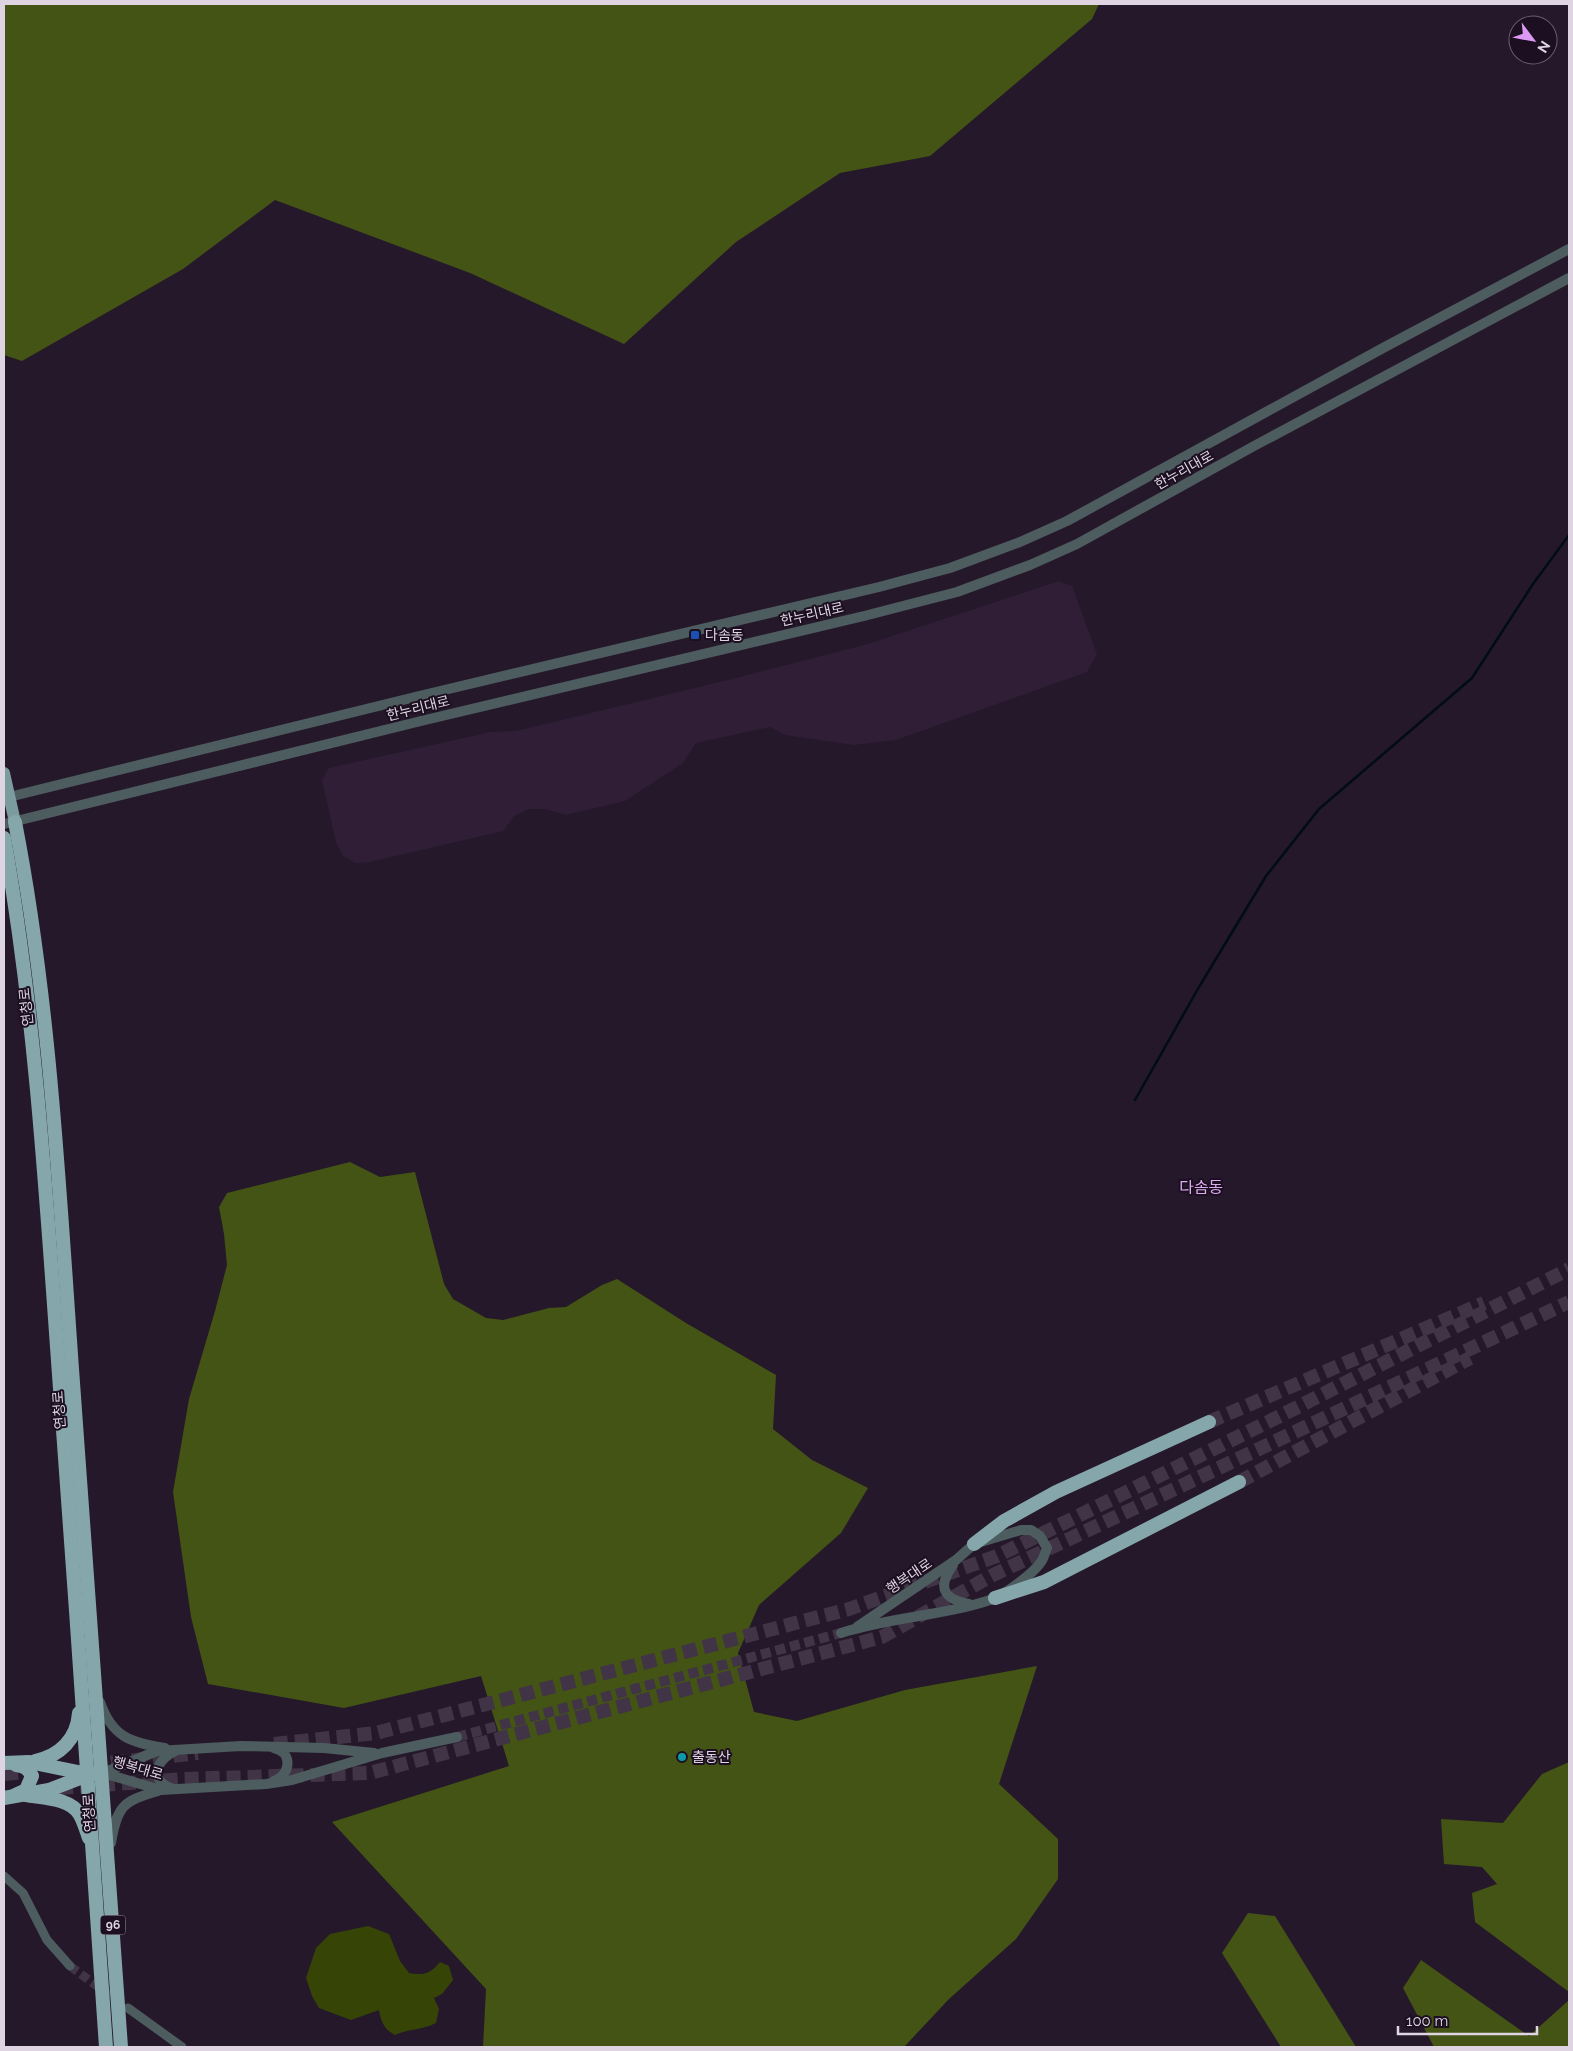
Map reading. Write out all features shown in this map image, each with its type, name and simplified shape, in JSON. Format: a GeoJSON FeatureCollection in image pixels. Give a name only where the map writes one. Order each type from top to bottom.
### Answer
{"type":"FeatureCollection","features":[{"type":"Feature","properties":{"kind":"highway","name":"연청로"},"geometry":{"type":"LineString","coordinates":[[9,823],[23,866],[40,982],[56,1122],[121,2047]]}},
{"type":"Feature","properties":{"kind":"highway","name":"연청로"},"geometry":{"type":"LineString","coordinates":[[4,838],[26,984],[41,1122],[91,1804],[106,2047]]}},
{"type":"Feature","properties":{"kind":"highway"},"geometry":{"type":"LineString","coordinates":[[974,1544],[1004,1521],[1056,1492],[1209,1422]]}},
{"type":"Feature","properties":{"kind":"highway"},"geometry":{"type":"LineString","coordinates":[[995,1598],[1044,1582],[1239,1482]]}},
{"type":"Feature","properties":{"kind":"highway"},"geometry":{"type":"LineString","coordinates":[[5,1763],[46,1759],[60,1751],[74,1735],[79,1719],[82,1690]]}},
{"type":"Feature","properties":{"kind":"highway"},"geometry":{"type":"LineString","coordinates":[[29,1762],[88,1774],[103,1773]]}},
{"type":"Feature","properties":{"kind":"highway"},"geometry":{"type":"LineString","coordinates":[[5,1763],[22,1766],[29,1770],[32,1776],[26,1790],[7,1798]]}},
{"type":"Feature","properties":{"kind":"highway"},"geometry":{"type":"LineString","coordinates":[[7,1798],[49,1790],[88,1774]]}},
{"type":"Feature","properties":{"kind":"highway"},"geometry":{"type":"LineString","coordinates":[[26,1795],[59,1801],[80,1814],[94,1852]]}},
{"type":"Feature","properties":{"kind":"main road","name":"연청로"},"geometry":{"type":"LineString","coordinates":[[4,773],[9,797],[9,823]]}},
{"type":"Feature","properties":{"kind":"street","name":"한누리대로"},"geometry":{"type":"LineString","coordinates":[[9,797],[416,697],[858,592],[950,568],[1020,542],[1067,521],[1383,348],[1569,249]]}},
{"type":"Feature","properties":{"kind":"street","name":"한누리대로"},"geometry":{"type":"LineString","coordinates":[[9,823],[957,592],[1030,565],[1078,544],[1283,431],[1569,278]]}},
{"type":"Feature","properties":{"kind":"street","name":"행복대로"},"geometry":{"type":"LineString","coordinates":[[841,1633],[857,1627],[943,1612],[995,1598],[1029,1575],[1042,1562],[1046,1548],[1040,1536],[1031,1530],[1021,1530],[974,1544],[956,1560],[857,1627]]}},
{"type":"Feature","properties":{"kind":"street"},"geometry":{"type":"LineString","coordinates":[[956,1560],[944,1579],[944,1590],[950,1598],[970,1605]]}},
{"type":"Feature","properties":{"kind":"street"},"geometry":{"type":"LineString","coordinates":[[96,1690],[105,1716],[114,1728],[126,1738],[136,1742],[178,1750]]}},
{"type":"Feature","properties":{"kind":"street","name":"행복대로"},"geometry":{"type":"LineString","coordinates":[[103,1773],[161,1790],[266,1784],[292,1780],[382,1753],[457,1737]]}},
{"type":"Feature","properties":{"kind":"street"},"geometry":{"type":"LineString","coordinates":[[266,1784],[280,1779],[286,1772],[288,1764],[286,1755],[280,1749],[268,1746]]}},
{"type":"Feature","properties":{"kind":"street","name":"행복대로"},"geometry":{"type":"LineString","coordinates":[[103,1773],[157,1751],[268,1746],[382,1753]]}},
{"type":"Feature","properties":{"kind":"street"},"geometry":{"type":"LineString","coordinates":[[178,1750],[166,1756],[159,1763],[157,1773],[160,1781],[165,1786],[178,1790]]}},
{"type":"Feature","properties":{"kind":"street"},"geometry":{"type":"LineString","coordinates":[[108,1858],[119,1811],[131,1800],[161,1790]]}},
{"type":"Feature","properties":{"kind":"street"},"geometry":{"type":"LineString","coordinates":[[4,1876],[23,1893],[47,1940],[70,1966]]}},
{"type":"Feature","properties":{"kind":"street"},"geometry":{"type":"LineString","coordinates":[[128,2008],[182,2047]]}},
{"type":"Feature","properties":{"kind":"shaded area"},"geometry":{"type":"Polygon","coordinates":[[[1059,581],[1072,586],[1097,654],[1087,672],[896,740],[854,745],[785,735],[770,727],[696,743],[683,763],[625,801],[565,815],[546,809],[529,809],[514,816],[503,831],[370,862],[355,863],[343,856],[336,842],[322,780],[329,768],[491,732],[516,731],[728,680],[868,644],[1059,581]]]}},
{"type":"Feature","properties":{"kind":"green space"},"geometry":{"type":"Polygon","coordinates":[[[4,4],[1099,4],[1092,19],[930,156],[840,173],[736,242],[624,344],[470,273],[275,200],[183,269],[22,361],[4,355],[4,4]]]}},
{"type":"Feature","properties":{"kind":"green space"},"geometry":{"type":"Polygon","coordinates":[[[350,1162],[380,1177],[415,1172],[444,1284],[453,1299],[486,1318],[503,1320],[549,1308],[566,1307],[602,1285],[617,1279],[686,1323],[776,1375],[773,1429],[812,1460],[868,1488],[841,1533],[759,1605],[738,1653],[754,1712],[797,1721],[905,1690],[1037,1666],[999,1784],[1058,1839],[1058,1879],[1016,1939],[949,1999],[904,2047],[483,2047],[486,1989],[332,1822],[509,1766],[481,1676],[344,1708],[208,1684],[191,1617],[173,1492],[189,1399],[227,1265],[219,1207],[227,1193],[350,1162]]]}},
{"type":"Feature","properties":{"kind":"green space"},"geometry":{"type":"Polygon","coordinates":[[[1569,1762],[1569,1992],[1475,1922],[1472,1893],[1497,1884],[1482,1867],[1444,1864],[1441,1819],[1503,1823],[1542,1774],[1569,1762]]]}},
{"type":"Feature","properties":{"kind":"green space"},"geometry":{"type":"Polygon","coordinates":[[[1248,1913],[1275,1916],[1356,2047],[1281,2047],[1222,1953],[1248,1913]]]}},
{"type":"Feature","properties":{"kind":"green space"},"geometry":{"type":"Polygon","coordinates":[[[368,1926],[389,1934],[400,1961],[409,1973],[427,1973],[440,1962],[449,1966],[453,1980],[442,1994],[434,1998],[439,2009],[436,2023],[395,2035],[384,2025],[379,2010],[351,2020],[319,2008],[312,1996],[306,1978],[316,1948],[330,1934],[368,1926]]]}},
{"type":"Feature","properties":{"kind":"green space"},"geometry":{"type":"Polygon","coordinates":[[[1421,1960],[1529,2036],[1569,2000],[1569,2047],[1434,2047],[1403,1988],[1421,1960]]]}},
{"type":"Feature","properties":{"kind":"waterway"},"geometry":{"type":"LineString","coordinates":[[1135,1100],[1199,987],[1266,876],[1319,809],[1472,678],[1533,584],[1569,535]]}},
{"type":"Feature","properties":{"kind":"tunnel"},"geometry":{"type":"LineString","coordinates":[[274,1744],[376,1733],[849,1609],[997,1556],[1268,1422],[1569,1269]]}},
{"type":"Feature","properties":{"kind":"tunnel"},"geometry":{"type":"LineString","coordinates":[[59,1788],[184,1779],[370,1773],[882,1637],[991,1576],[1569,1302]]}},
{"type":"Feature","properties":{"kind":"tunnel"},"geometry":{"type":"LineString","coordinates":[[1209,1422],[1484,1303]]}},
{"type":"Feature","properties":{"kind":"tunnel"},"geometry":{"type":"LineString","coordinates":[[1239,1482],[1470,1358]]}},
{"type":"Feature","properties":{"kind":"tunnel"},"geometry":{"type":"LineString","coordinates":[[457,1737],[841,1633]]}},
{"type":"Feature","properties":{"kind":"tunnel"},"geometry":{"type":"LineString","coordinates":[[90,1765],[198,1753]]}},
{"type":"Feature","properties":{"kind":"tunnel"},"geometry":{"type":"LineString","coordinates":[[4,1774],[36,1771]]}},
{"type":"Feature","properties":{"kind":"tunnel"},"geometry":{"type":"LineString","coordinates":[[70,1966],[120,2003]]}},
{"type":"Feature","properties":{"kind":"place","name":"다솜동"},"geometry":{"type":"Point","coordinates":[695,635]}},
{"type":"Feature","properties":{"kind":"place","name":"출동산"},"geometry":{"type":"Point","coordinates":[682,1757]}},
{"type":"Feature","properties":{"kind":"district","name":"다솜동"},"geometry":{"type":"Point","coordinates":[1201,1187]}}]}
